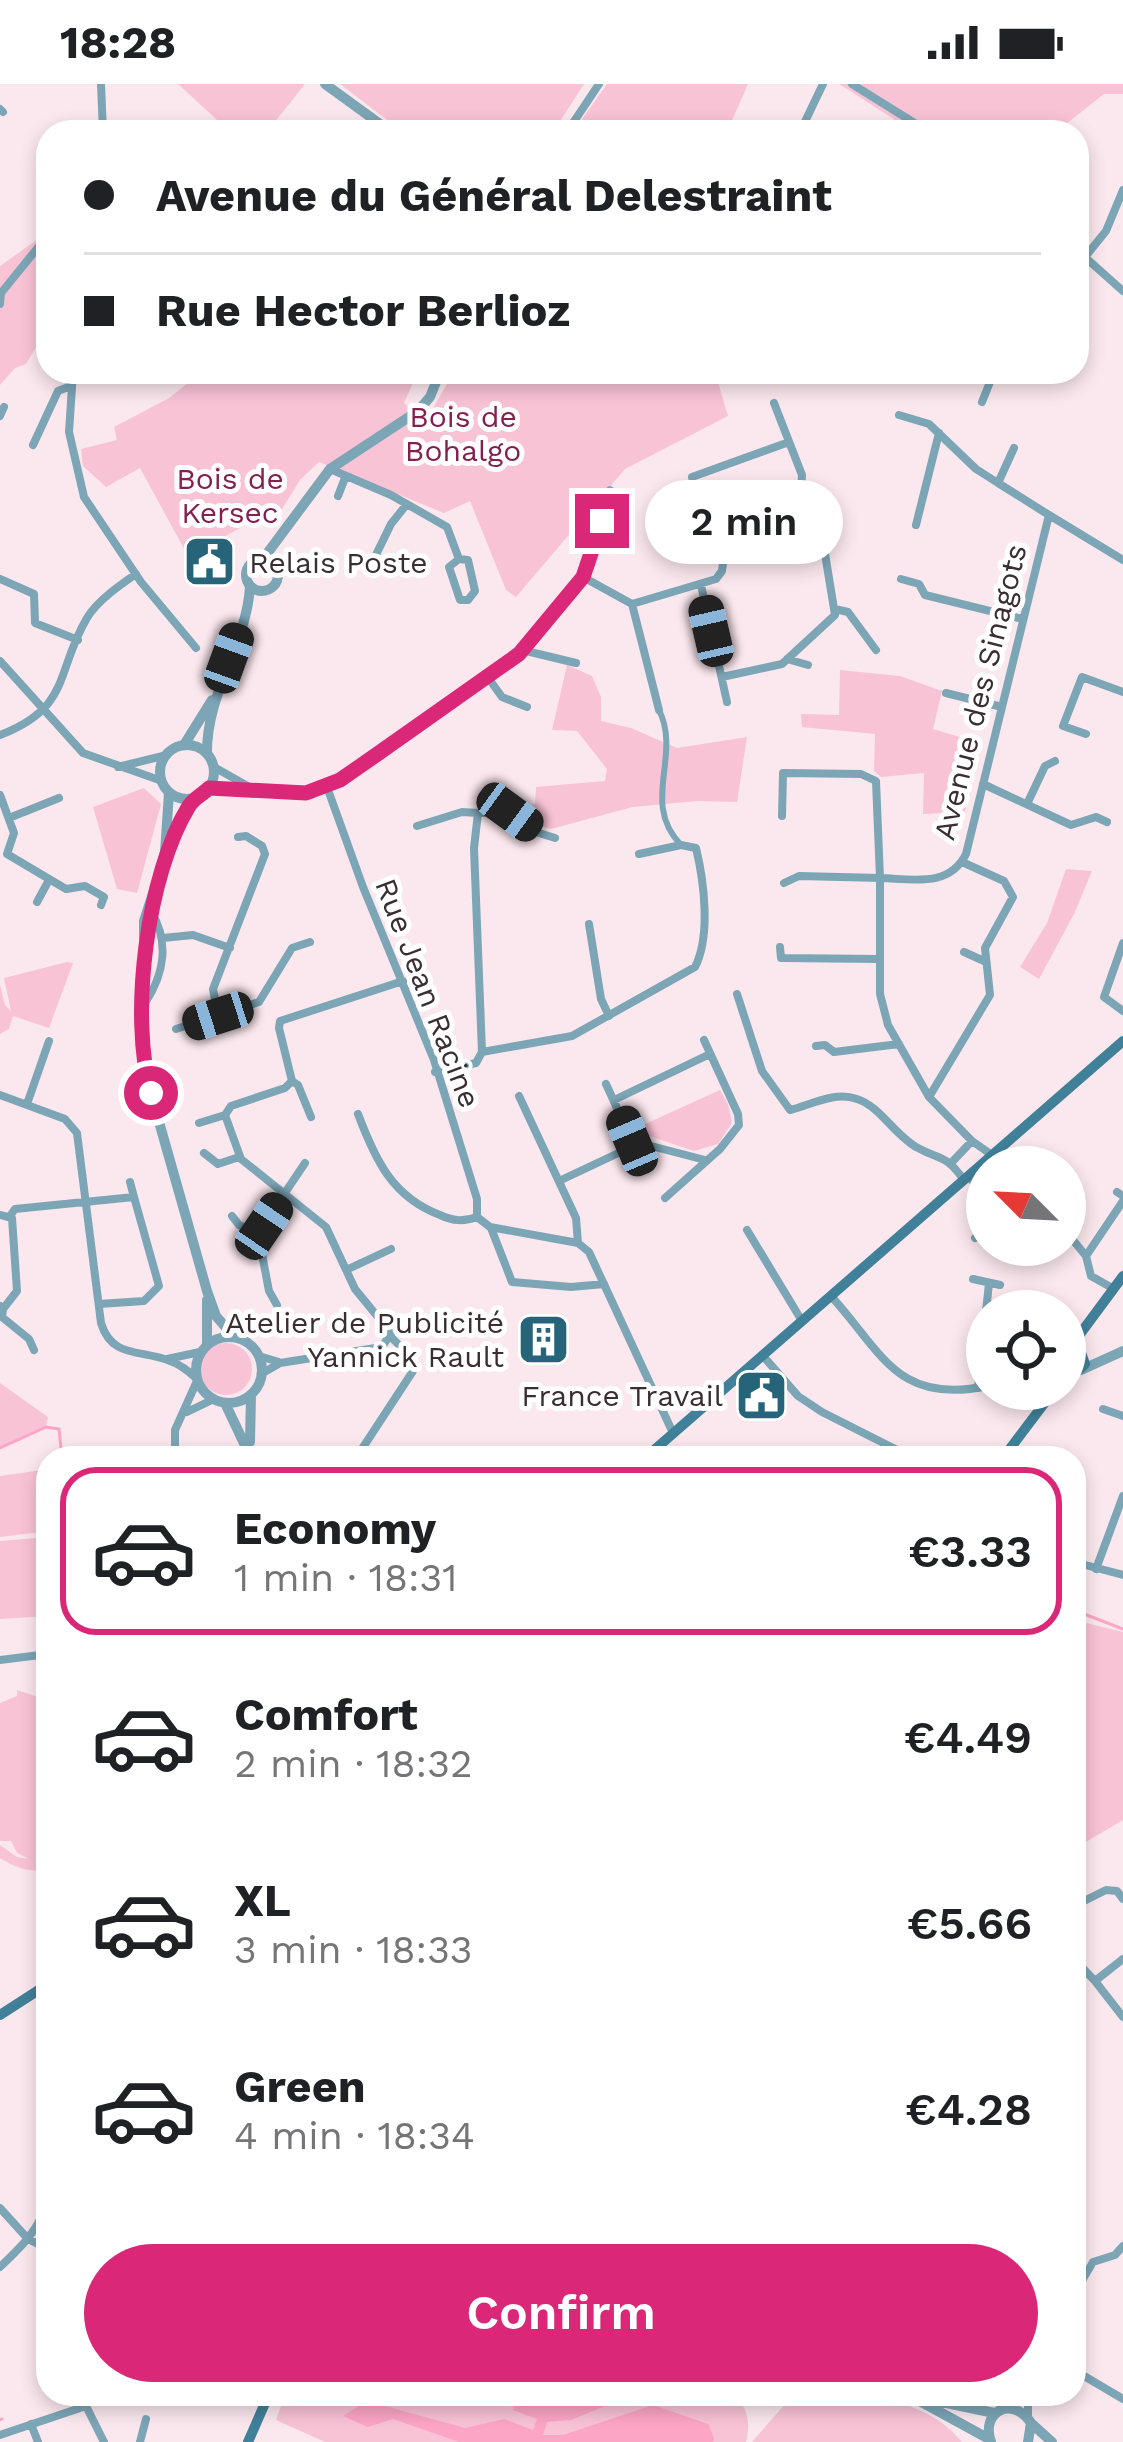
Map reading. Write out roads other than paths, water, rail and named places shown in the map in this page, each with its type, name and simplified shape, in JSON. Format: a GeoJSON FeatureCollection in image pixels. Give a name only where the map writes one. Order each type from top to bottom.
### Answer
{"type":"FeatureCollection","features":[{"type":"Feature","properties":{"kind":"main road"},"geometry":{"type":"LineString","coordinates":[[1003,1146],[1123,1041]]}},
{"type":"Feature","properties":{"kind":"main road"},"geometry":{"type":"LineString","coordinates":[[658,1446],[966,1178]]}},
{"type":"Feature","properties":{"kind":"main road"},"geometry":{"type":"LineString","coordinates":[[1086,1334],[1123,1276]]}},
{"type":"Feature","properties":{"kind":"main road"},"geometry":{"type":"LineString","coordinates":[[1012,1446],[1040,1410]]}},
{"type":"Feature","properties":{"kind":"main road"},"geometry":{"type":"LineString","coordinates":[[0,2015],[36,1992]]}},
{"type":"Feature","properties":{"kind":"main road"},"geometry":{"type":"LineString","coordinates":[[248,2442],[264,2406]]}},
{"type":"Feature","properties":{"kind":"street"},"geometry":{"type":"LineString","coordinates":[[101,84],[103,120]]}},
{"type":"Feature","properties":{"kind":"street"},"geometry":{"type":"LineString","coordinates":[[325,84],[374,120]]}},
{"type":"Feature","properties":{"kind":"street"},"geometry":{"type":"LineString","coordinates":[[575,120],[599,84]]}},
{"type":"Feature","properties":{"kind":"street"},"geometry":{"type":"LineString","coordinates":[[808,120],[823,84]]}},
{"type":"Feature","properties":{"kind":"street"},"geometry":{"type":"LineString","coordinates":[[853,84],[910,120]]}},
{"type":"Feature","properties":{"kind":"street"},"geometry":{"type":"LineString","coordinates":[[1089,247],[1106,231],[1123,190]]}},
{"type":"Feature","properties":{"kind":"street"},"geometry":{"type":"LineString","coordinates":[[1,297],[36,251]]}},
{"type":"Feature","properties":{"kind":"street"},"geometry":{"type":"LineString","coordinates":[[1089,261],[1123,291]]}},
{"type":"Feature","properties":{"kind":"street"},"geometry":{"type":"LineString","coordinates":[[257,589],[248,568],[269,562],[330,469],[418,411],[432,384]]}},
{"type":"Feature","properties":{"kind":"street"},"geometry":{"type":"LineString","coordinates":[[982,402],[989,384]]}},
{"type":"Feature","properties":{"kind":"street"},"geometry":{"type":"LineString","coordinates":[[33,445],[58,391],[70,386],[69,432],[84,497],[136,574],[196,648]]}},
{"type":"Feature","properties":{"kind":"street"},"geometry":{"type":"LineString","coordinates":[[774,403],[803,480],[800,511]]}},
{"type":"Feature","properties":{"kind":"street","name":"Avenue des Sinagots"},"geometry":{"type":"LineString","coordinates":[[784,883],[799,876],[938,879],[962,862],[1002,707],[1049,515],[976,470],[928,424],[899,415]]}},
{"type":"Feature","properties":{"kind":"street"},"geometry":{"type":"LineString","coordinates":[[916,525],[939,433]]}},
{"type":"Feature","properties":{"kind":"street"},"geometry":{"type":"LineString","coordinates":[[727,533],[700,513],[692,477],[789,442]]}},
{"type":"Feature","properties":{"kind":"street"},"geometry":{"type":"LineString","coordinates":[[998,482],[1014,448]]}},
{"type":"Feature","properties":{"kind":"street"},"geometry":{"type":"LineString","coordinates":[[330,469],[447,527],[459,559]]}},
{"type":"Feature","properties":{"kind":"street"},"geometry":{"type":"LineString","coordinates":[[338,496],[345,478]]}},
{"type":"Feature","properties":{"kind":"street"},"geometry":{"type":"LineString","coordinates":[[280,1363],[259,1355],[216,1316],[147,1080],[147,904],[166,852],[195,798],[209,788],[300,794],[327,787],[489,679],[522,650],[583,577],[610,490]]}},
{"type":"Feature","properties":{"kind":"street"},"geometry":{"type":"LineString","coordinates":[[372,563],[391,524],[407,505]]}},
{"type":"Feature","properties":{"kind":"street"},"geometry":{"type":"LineString","coordinates":[[722,677],[782,664],[836,615],[819,517],[800,511],[727,533]]}},
{"type":"Feature","properties":{"kind":"street"},"geometry":{"type":"LineString","coordinates":[[1049,515],[1123,560]]}},
{"type":"Feature","properties":{"kind":"street"},"geometry":{"type":"LineString","coordinates":[[583,577],[632,604],[711,582],[722,571],[727,533]]}},
{"type":"Feature","properties":{"kind":"street"},"geometry":{"type":"LineString","coordinates":[[459,559],[467,560],[473,574],[475,591],[468,600],[460,599],[450,574],[449,567],[459,559]]}},
{"type":"Feature","properties":{"kind":"street"},"geometry":{"type":"LineString","coordinates":[[257,589],[273,588],[278,579],[269,562]]}},
{"type":"Feature","properties":{"kind":"street"},"geometry":{"type":"LineString","coordinates":[[0,735],[28,722],[62,686],[91,612],[136,574]]}},
{"type":"Feature","properties":{"kind":"street"},"geometry":{"type":"LineString","coordinates":[[0,579],[34,594],[35,623],[78,640]]}},
{"type":"Feature","properties":{"kind":"street"},"geometry":{"type":"LineString","coordinates":[[901,579],[919,584],[925,595],[1023,619]]}},
{"type":"Feature","properties":{"kind":"street"},"geometry":{"type":"LineString","coordinates":[[700,585],[727,702]]}},
{"type":"Feature","properties":{"kind":"street"},"geometry":{"type":"LineString","coordinates":[[117,767],[184,746],[214,698],[257,589]]}},
{"type":"Feature","properties":{"kind":"street"},"geometry":{"type":"LineString","coordinates":[[632,604],[667,735],[662,811],[666,830],[680,844]]}},
{"type":"Feature","properties":{"kind":"street"},"geometry":{"type":"LineString","coordinates":[[836,609],[848,612],[876,650]]}},
{"type":"Feature","properties":{"kind":"street"},"geometry":{"type":"LineString","coordinates":[[522,650],[535,657],[576,663]]}},
{"type":"Feature","properties":{"kind":"street"},"geometry":{"type":"LineString","coordinates":[[787,659],[808,665]]}},
{"type":"Feature","properties":{"kind":"street"},"geometry":{"type":"LineString","coordinates":[[0,661],[83,753],[166,787],[182,799],[195,798]]}},
{"type":"Feature","properties":{"kind":"street"},"geometry":{"type":"LineString","coordinates":[[1086,734],[1064,726],[1082,677],[1123,692]]}},
{"type":"Feature","properties":{"kind":"street"},"geometry":{"type":"LineString","coordinates":[[489,679],[502,697],[526,707]]}},
{"type":"Feature","properties":{"kind":"street"},"geometry":{"type":"LineString","coordinates":[[946,693],[1002,707]]}},
{"type":"Feature","properties":{"kind":"street"},"geometry":{"type":"LineString","coordinates":[[214,698],[207,754],[214,767],[258,791]]}},
{"type":"Feature","properties":{"kind":"street"},"geometry":{"type":"LineString","coordinates":[[184,746],[207,754]]}},
{"type":"Feature","properties":{"kind":"street"},"geometry":{"type":"LineString","coordinates":[[166,852],[166,787],[161,767],[167,755]]}},
{"type":"Feature","properties":{"kind":"street"},"geometry":{"type":"LineString","coordinates":[[1027,804],[1045,766],[1055,760]]}},
{"type":"Feature","properties":{"kind":"street"},"geometry":{"type":"LineString","coordinates":[[209,788],[214,767]]}},
{"type":"Feature","properties":{"kind":"street"},"geometry":{"type":"LineString","coordinates":[[782,816],[783,773],[870,775],[879,790],[879,959],[884,1011],[929,1097],[978,1146]]}},
{"type":"Feature","properties":{"kind":"street"},"geometry":{"type":"LineString","coordinates":[[983,784],[1071,824],[1096,817],[1107,822]]}},
{"type":"Feature","properties":{"kind":"street","name":"Rue Jean Racine"},"geometry":{"type":"LineString","coordinates":[[327,787],[434,1060],[477,1199],[477,1217]]}},
{"type":"Feature","properties":{"kind":"street"},"geometry":{"type":"LineString","coordinates":[[0,795],[14,836],[4,858],[69,890],[85,886],[104,897],[101,905]]}},
{"type":"Feature","properties":{"kind":"street"},"geometry":{"type":"LineString","coordinates":[[9,818],[59,798]]}},
{"type":"Feature","properties":{"kind":"street"},"geometry":{"type":"LineString","coordinates":[[417,826],[463,812],[510,812],[539,833],[555,838]]}},
{"type":"Feature","properties":{"kind":"street"},"geometry":{"type":"LineString","coordinates":[[435,1072],[476,1063],[482,1052],[474,848],[478,813]]}},
{"type":"Feature","properties":{"kind":"street"},"geometry":{"type":"LineString","coordinates":[[218,1016],[212,992],[265,854],[262,846],[246,836],[238,837]]}},
{"type":"Feature","properties":{"kind":"street"},"geometry":{"type":"LineString","coordinates":[[482,1052],[572,1036],[698,964],[704,912],[698,853],[693,845],[680,844],[639,854]]}},
{"type":"Feature","properties":{"kind":"street"},"geometry":{"type":"LineString","coordinates":[[929,1097],[991,994],[985,948],[1013,897],[1004,881],[962,862]]}},
{"type":"Feature","properties":{"kind":"street"},"geometry":{"type":"LineString","coordinates":[[37,902],[49,880]]}},
{"type":"Feature","properties":{"kind":"street"},"geometry":{"type":"LineString","coordinates":[[147,929],[155,886]]}},
{"type":"Feature","properties":{"kind":"street"},"geometry":{"type":"LineString","coordinates":[[144,1004],[162,966],[163,938],[151,911]]}},
{"type":"Feature","properties":{"kind":"street"},"geometry":{"type":"LineString","coordinates":[[589,924],[602,999],[610,1017]]}},
{"type":"Feature","properties":{"kind":"street"},"geometry":{"type":"LineString","coordinates":[[163,938],[193,934],[230,948]]}},
{"type":"Feature","properties":{"kind":"street"},"geometry":{"type":"LineString","coordinates":[[176,1029],[260,1000],[292,948],[310,942]]}},
{"type":"Feature","properties":{"kind":"street"},"geometry":{"type":"LineString","coordinates":[[1123,943],[1103,998],[1123,1011]]}},
{"type":"Feature","properties":{"kind":"street"},"geometry":{"type":"LineString","coordinates":[[780,947],[782,958],[879,959]]}},
{"type":"Feature","properties":{"kind":"street"},"geometry":{"type":"LineString","coordinates":[[964,952],[984,961]]}},
{"type":"Feature","properties":{"kind":"street"},"geometry":{"type":"LineString","coordinates":[[311,1117],[292,1081],[280,1021],[403,981]]}},
{"type":"Feature","properties":{"kind":"street"},"geometry":{"type":"LineString","coordinates":[[737,994],[762,1071],[790,1110],[830,1097],[859,1099],[920,1150],[952,1162],[966,1178]]}},
{"type":"Feature","properties":{"kind":"street"},"geometry":{"type":"LineString","coordinates":[[665,1198],[736,1133],[740,1119],[704,1040]]}},
{"type":"Feature","properties":{"kind":"street"},"geometry":{"type":"LineString","coordinates":[[26,1105],[49,1041]]}},
{"type":"Feature","properties":{"kind":"street"},"geometry":{"type":"LineString","coordinates":[[816,1046],[825,1045],[833,1052],[899,1044]]}},
{"type":"Feature","properties":{"kind":"street"},"geometry":{"type":"LineString","coordinates":[[614,1100],[710,1054]]}},
{"type":"Feature","properties":{"kind":"street"},"geometry":{"type":"LineString","coordinates":[[199,1123],[226,1115],[231,1106],[285,1088],[292,1081]]}},
{"type":"Feature","properties":{"kind":"street"},"geometry":{"type":"LineString","coordinates":[[606,1084],[632,1141]]}},
{"type":"Feature","properties":{"kind":"street"},"geometry":{"type":"LineString","coordinates":[[0,1095],[71,1123],[80,1145],[104,1333],[115,1347],[167,1359],[197,1379],[220,1401],[245,1446]]}},
{"type":"Feature","properties":{"kind":"street"},"geometry":{"type":"LineString","coordinates":[[519,1096],[576,1217],[578,1243]]}},
{"type":"Feature","properties":{"kind":"street"},"geometry":{"type":"LineString","coordinates":[[358,1114],[379,1165],[407,1198],[452,1220],[477,1217],[490,1227],[578,1243],[590,1252],[673,1433]]}},
{"type":"Feature","properties":{"kind":"street"},"geometry":{"type":"LineString","coordinates":[[226,1115],[240,1156],[326,1227],[346,1270],[391,1337],[410,1356],[412,1371],[364,1446]]}},
{"type":"Feature","properties":{"kind":"street"},"geometry":{"type":"LineString","coordinates":[[632,1141],[705,1160]]}},
{"type":"Feature","properties":{"kind":"street"},"geometry":{"type":"LineString","coordinates":[[559,1181],[627,1149],[632,1141]]}},
{"type":"Feature","properties":{"kind":"street"},"geometry":{"type":"LineString","coordinates":[[952,1162],[972,1142]]}},
{"type":"Feature","properties":{"kind":"street"},"geometry":{"type":"LineString","coordinates":[[204,1153],[218,1164],[240,1156]]}},
{"type":"Feature","properties":{"kind":"street"},"geometry":{"type":"LineString","coordinates":[[277,1305],[269,1291],[258,1233],[305,1162]]}},
{"type":"Feature","properties":{"kind":"street"},"geometry":{"type":"LineString","coordinates":[[99,1304],[144,1300],[159,1286],[130,1182]]}},
{"type":"Feature","properties":{"kind":"street"},"geometry":{"type":"LineString","coordinates":[[1114,1289],[1091,1276],[1086,1256],[1121,1196]]}},
{"type":"Feature","properties":{"kind":"street"},"geometry":{"type":"LineString","coordinates":[[34,1350],[29,1339],[2,1317],[2,1307],[17,1291],[5,1215],[15,1209],[134,1198]]}},
{"type":"Feature","properties":{"kind":"street"},"geometry":{"type":"LineString","coordinates":[[232,1216],[239,1225],[258,1233]]}},
{"type":"Feature","properties":{"kind":"street"},"geometry":{"type":"LineString","coordinates":[[490,1227],[512,1282],[571,1288],[604,1284]]}},
{"type":"Feature","properties":{"kind":"street"},"geometry":{"type":"LineString","coordinates":[[747,1229],[802,1321]]}},
{"type":"Feature","properties":{"kind":"street"},"geometry":{"type":"LineString","coordinates":[[346,1270],[392,1249]]}},
{"type":"Feature","properties":{"kind":"street"},"geometry":{"type":"LineString","coordinates":[[973,1279],[1000,1286]]}},
{"type":"Feature","properties":{"kind":"street"},"geometry":{"type":"LineString","coordinates":[[989,1283],[989,1290]]}},
{"type":"Feature","properties":{"kind":"street"},"geometry":{"type":"LineString","coordinates":[[175,1446],[175,1430],[197,1379],[207,1291]]}},
{"type":"Feature","properties":{"kind":"street"},"geometry":{"type":"LineString","coordinates":[[831,1296],[873,1351],[896,1370],[931,1389],[966,1389]]}},
{"type":"Feature","properties":{"kind":"street"},"geometry":{"type":"LineString","coordinates":[[167,1359],[234,1336]]}},
{"type":"Feature","properties":{"kind":"street"},"geometry":{"type":"LineString","coordinates":[[250,1446],[252,1393],[262,1374],[280,1363],[382,1347],[391,1337]]}},
{"type":"Feature","properties":{"kind":"street"},"geometry":{"type":"LineString","coordinates":[[1086,1352],[1118,1353]]}},
{"type":"Feature","properties":{"kind":"street"},"geometry":{"type":"LineString","coordinates":[[1086,1366],[1118,1353]]}},
{"type":"Feature","properties":{"kind":"street"},"geometry":{"type":"LineString","coordinates":[[259,1355],[262,1374]]}},
{"type":"Feature","properties":{"kind":"street"},"geometry":{"type":"LineString","coordinates":[[764,1355],[798,1396],[889,1446]]}},
{"type":"Feature","properties":{"kind":"street"},"geometry":{"type":"LineString","coordinates":[[186,1412],[252,1393]]}},
{"type":"Feature","properties":{"kind":"street"},"geometry":{"type":"LineString","coordinates":[[1103,1409],[1123,1417]]}},
{"type":"Feature","properties":{"kind":"street"},"geometry":{"type":"LineString","coordinates":[[1096,1569],[1123,1496]]}},
{"type":"Feature","properties":{"kind":"street"},"geometry":{"type":"LineString","coordinates":[[1086,1566],[1123,1574]]}},
{"type":"Feature","properties":{"kind":"street"},"geometry":{"type":"LineString","coordinates":[[0,1660],[36,1656]]}},
{"type":"Feature","properties":{"kind":"street"},"geometry":{"type":"LineString","coordinates":[[1086,1900],[1106,1890],[1117,1891],[1123,1899]]}},
{"type":"Feature","properties":{"kind":"street"},"geometry":{"type":"LineString","coordinates":[[1095,1981],[1123,1959]]}},
{"type":"Feature","properties":{"kind":"street"},"geometry":{"type":"LineString","coordinates":[[1086,1972],[1123,2017]]}},
{"type":"Feature","properties":{"kind":"street"},"geometry":{"type":"LineString","coordinates":[[0,2208],[36,2244]]}},
{"type":"Feature","properties":{"kind":"street"},"geometry":{"type":"LineString","coordinates":[[0,2267],[28,2240],[36,2224]]}},
{"type":"Feature","properties":{"kind":"street"},"geometry":{"type":"LineString","coordinates":[[1086,2274],[1093,2262],[1123,2246]]}},
{"type":"Feature","properties":{"kind":"street"},"geometry":{"type":"LineString","coordinates":[[1086,2377],[1123,2399]]}},
{"type":"Feature","properties":{"kind":"street"},"geometry":{"type":"LineString","coordinates":[[0,2435],[86,2406],[104,2442]]}},
{"type":"Feature","properties":{"kind":"street"},"geometry":{"type":"LineString","coordinates":[[927,2406],[991,2441]]}},
{"type":"Feature","properties":{"kind":"street"},"geometry":{"type":"LineString","coordinates":[[963,2406],[996,2412],[1018,2408],[1052,2442]]}},
{"type":"Feature","properties":{"kind":"street"},"geometry":{"type":"LineString","coordinates":[[991,2441],[988,2426],[1001,2406]]}},
{"type":"Feature","properties":{"kind":"street"},"geometry":{"type":"LineString","coordinates":[[1028,2406],[1028,2442]]}},
{"type":"Feature","properties":{"kind":"street"},"geometry":{"type":"LineString","coordinates":[[140,2442],[146,2420]]}},
{"type":"Feature","properties":{"kind":"street"},"geometry":{"type":"LineString","coordinates":[[31,2424],[38,2442]]}},
{"type":"Feature","properties":{"kind":"waterway"},"geometry":{"type":"LineString","coordinates":[[0,1448],[46,1427],[59,1429],[61,1446]]}},
{"type":"Feature","properties":{"kind":"waterway"},"geometry":{"type":"LineString","coordinates":[[1086,1615],[1123,1629]]}},
{"type":"Feature","properties":{"kind":"place","name":"Relais Poste"},"geometry":{"type":"Point","coordinates":[210,562]}},
{"type":"Feature","properties":{"kind":"place","name":"Atelier de Publicité Yannick Rault"},"geometry":{"type":"Point","coordinates":[543,1339]}},
{"type":"Feature","properties":{"kind":"place","name":"France Travail"},"geometry":{"type":"Point","coordinates":[762,1395]}},
{"type":"Feature","properties":{"kind":"park label","name":"Bois de Bohalgo"},"geometry":{"type":"Point","coordinates":[463,434]}},
{"type":"Feature","properties":{"kind":"park label","name":"Bois de Kersec"},"geometry":{"type":"Point","coordinates":[230,495]}}]}
